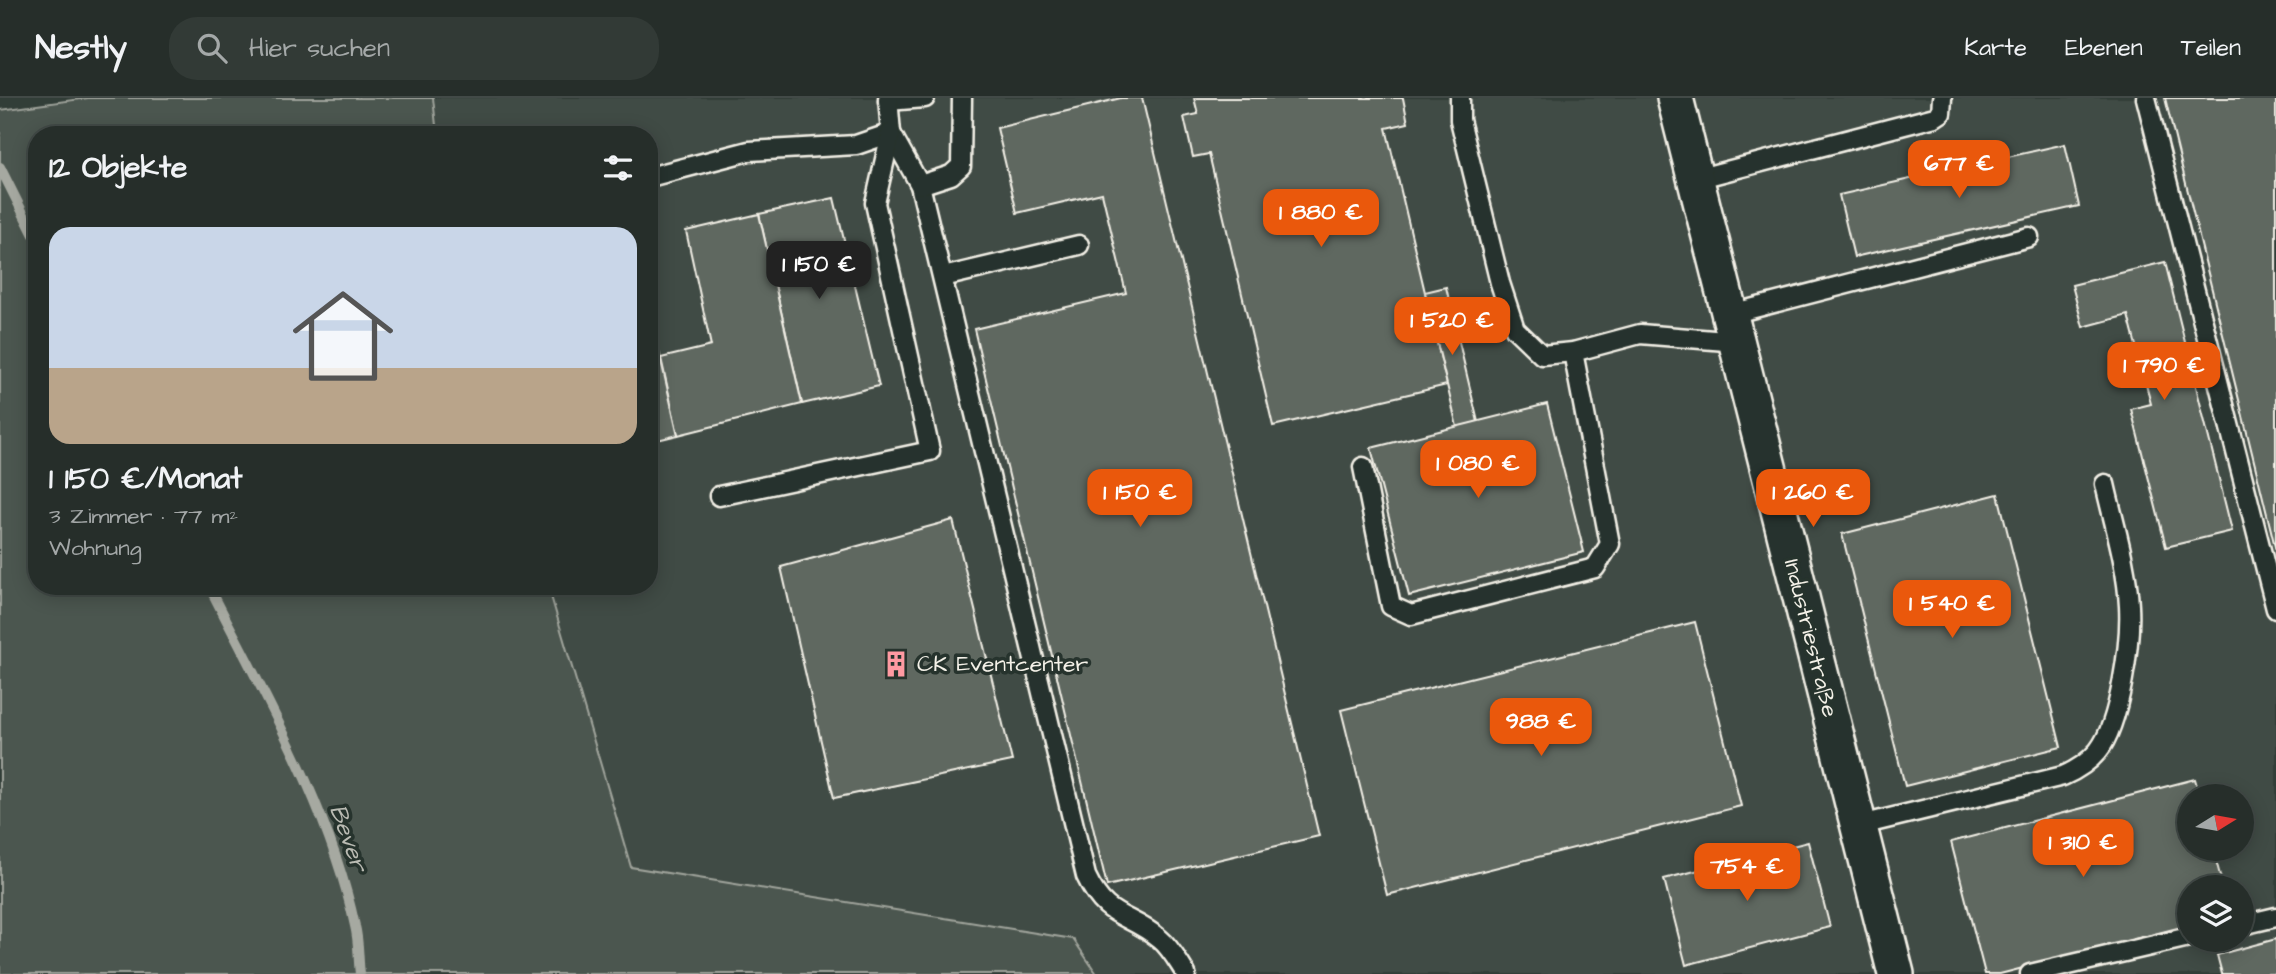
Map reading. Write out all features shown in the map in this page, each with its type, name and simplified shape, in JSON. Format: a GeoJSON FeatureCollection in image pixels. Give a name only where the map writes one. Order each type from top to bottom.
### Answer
{"type":"FeatureCollection","features":[{"type":"Feature","properties":{"kind":"street","name":"Industriestraße"},"geometry":{"type":"LineString","coordinates":[[1675,98],[1896,974]]}},
{"type":"Feature","properties":{"kind":"lane"},"geometry":{"type":"LineString","coordinates":[[719,496],[930,451],[875,203],[891,132],[888,99],[925,98]]}},
{"type":"Feature","properties":{"kind":"lane"},"geometry":{"type":"LineString","coordinates":[[920,185],[951,175],[961,166],[962,98]]}},
{"type":"Feature","properties":{"kind":"lane"},"geometry":{"type":"LineString","coordinates":[[1460,98],[1460,120],[1515,329],[1542,355],[1573,352],[1640,334],[1735,328],[2029,237]]}},
{"type":"Feature","properties":{"kind":"lane"},"geometry":{"type":"LineString","coordinates":[[1696,179],[1935,117],[1941,113],[1942,98]]}},
{"type":"Feature","properties":{"kind":"lane"},"geometry":{"type":"LineString","coordinates":[[2146,98],[2276,609]]}},
{"type":"Feature","properties":{"kind":"lane"},"geometry":{"type":"LineString","coordinates":[[891,132],[920,185],[1086,876],[1107,910],[1159,938],[1186,974]]}},
{"type":"Feature","properties":{"kind":"lane"},"geometry":{"type":"LineString","coordinates":[[658,175],[749,152],[856,145],[891,132]]}},
{"type":"Feature","properties":{"kind":"lane"},"geometry":{"type":"LineString","coordinates":[[943,277],[1079,245]]}},
{"type":"Feature","properties":{"kind":"lane"},"geometry":{"type":"LineString","coordinates":[[1363,467],[1391,606],[1411,615],[1595,568],[1610,544],[1573,352]]}},
{"type":"Feature","properties":{"kind":"lane"},"geometry":{"type":"LineString","coordinates":[[1857,826],[2063,776],[2082,767],[2099,750],[2113,721],[2122,686],[2129,607],[2105,484]]}},
{"type":"Feature","properties":{"kind":"lane"},"geometry":{"type":"LineString","coordinates":[[2254,922],[2276,917]]}},
{"type":"Feature","properties":{"kind":"lane"},"geometry":{"type":"LineString","coordinates":[[2030,974],[2177,940]]}},
{"type":"Feature","properties":{"kind":"shaded area"},"geometry":{"type":"Polygon","coordinates":[[[88,98],[433,98],[436,126],[28,126],[28,595],[551,595],[631,867],[1073,939],[1097,974],[0,974],[0,110],[88,98]]]}},
{"type":"Feature","properties":{"kind":"shaded area"},"geometry":{"type":"Polygon","coordinates":[[[433,98],[2276,98],[2276,974],[1097,974],[1073,939],[631,867],[551,595],[658,595],[658,126],[436,126],[433,98]]]}},
{"type":"Feature","properties":{"kind":"building"},"geometry":{"type":"Polygon","coordinates":[[[1121,98],[1142,98],[1319,836],[1107,886],[974,329],[1126,293],[1102,193],[1017,213],[997,128],[1121,98]]]}},
{"type":"Feature","properties":{"kind":"building"},"geometry":{"type":"Polygon","coordinates":[[[1194,98],[1403,98],[1408,123],[1386,128],[1447,385],[1273,426],[1209,154],[1193,157],[1184,117],[1198,114],[1194,98]]]}},
{"type":"Feature","properties":{"kind":"building"},"geometry":{"type":"Polygon","coordinates":[[[2165,98],[2276,98],[2276,551],[2165,98]]]}},
{"type":"Feature","properties":{"kind":"building"},"geometry":{"type":"Polygon","coordinates":[[[2065,144],[2079,206],[1854,257],[1839,195],[2065,144]]]}},
{"type":"Feature","properties":{"kind":"building"},"geometry":{"type":"Polygon","coordinates":[[[834,198],[879,386],[802,404],[759,214],[834,198]]]}},
{"type":"Feature","properties":{"kind":"building"},"geometry":{"type":"Polygon","coordinates":[[[759,214],[802,404],[678,435],[661,358],[711,346],[686,231],[759,214]]]}},
{"type":"Feature","properties":{"kind":"building"},"geometry":{"type":"Polygon","coordinates":[[[2165,262],[2232,531],[2166,547],[2131,409],[2151,404],[2128,315],[2083,327],[2072,285],[2165,262]]]}},
{"type":"Feature","properties":{"kind":"building"},"geometry":{"type":"Polygon","coordinates":[[[1446,287],[1478,422],[1457,427],[1425,292],[1446,287]]]}},
{"type":"Feature","properties":{"kind":"building"},"geometry":{"type":"Polygon","coordinates":[[[658,347],[678,435],[658,440],[658,347]]]}},
{"type":"Feature","properties":{"kind":"building"},"geometry":{"type":"Polygon","coordinates":[[[1547,404],[1584,552],[1409,596],[1371,448],[1547,404]]]}},
{"type":"Feature","properties":{"kind":"building"},"geometry":{"type":"Polygon","coordinates":[[[1998,494],[2061,747],[1905,786],[1842,534],[1998,494]]]}},
{"type":"Feature","properties":{"kind":"building","name":"CK Eventcenter"},"geometry":{"type":"Polygon","coordinates":[[[953,520],[1012,761],[834,798],[781,567],[953,520]]]}},
{"type":"Feature","properties":{"kind":"building"},"geometry":{"type":"Polygon","coordinates":[[[1695,622],[1741,806],[1387,895],[1341,710],[1695,622]]]}},
{"type":"Feature","properties":{"kind":"building"},"geometry":{"type":"Polygon","coordinates":[[[2195,779],[2196,784],[2177,784],[2177,861],[2216,861],[2220,875],[2177,875],[2177,928],[2000,974],[1985,974],[1951,842],[2195,779]]]}},
{"type":"Feature","properties":{"kind":"building"},"geometry":{"type":"Polygon","coordinates":[[[1808,842],[1830,927],[1686,965],[1664,879],[1808,842]]]}},
{"type":"Feature","properties":{"kind":"building"},"geometry":{"type":"Polygon","coordinates":[[[2276,939],[2276,974],[2222,974],[2217,955],[2254,952],[2254,945],[2276,939]]]}},
{"type":"Feature","properties":{"kind":"waterway"},"geometry":{"type":"LineString","coordinates":[[0,167],[28,223]]}},
{"type":"Feature","properties":{"kind":"waterway","name":"Bever"},"geometry":{"type":"LineString","coordinates":[[214,595],[293,752],[329,838],[355,926],[360,974]]}},
{"type":"Feature","properties":{"kind":"place","name":"CK Eventcenter"},"geometry":{"type":"Point","coordinates":[896,664]}}]}
